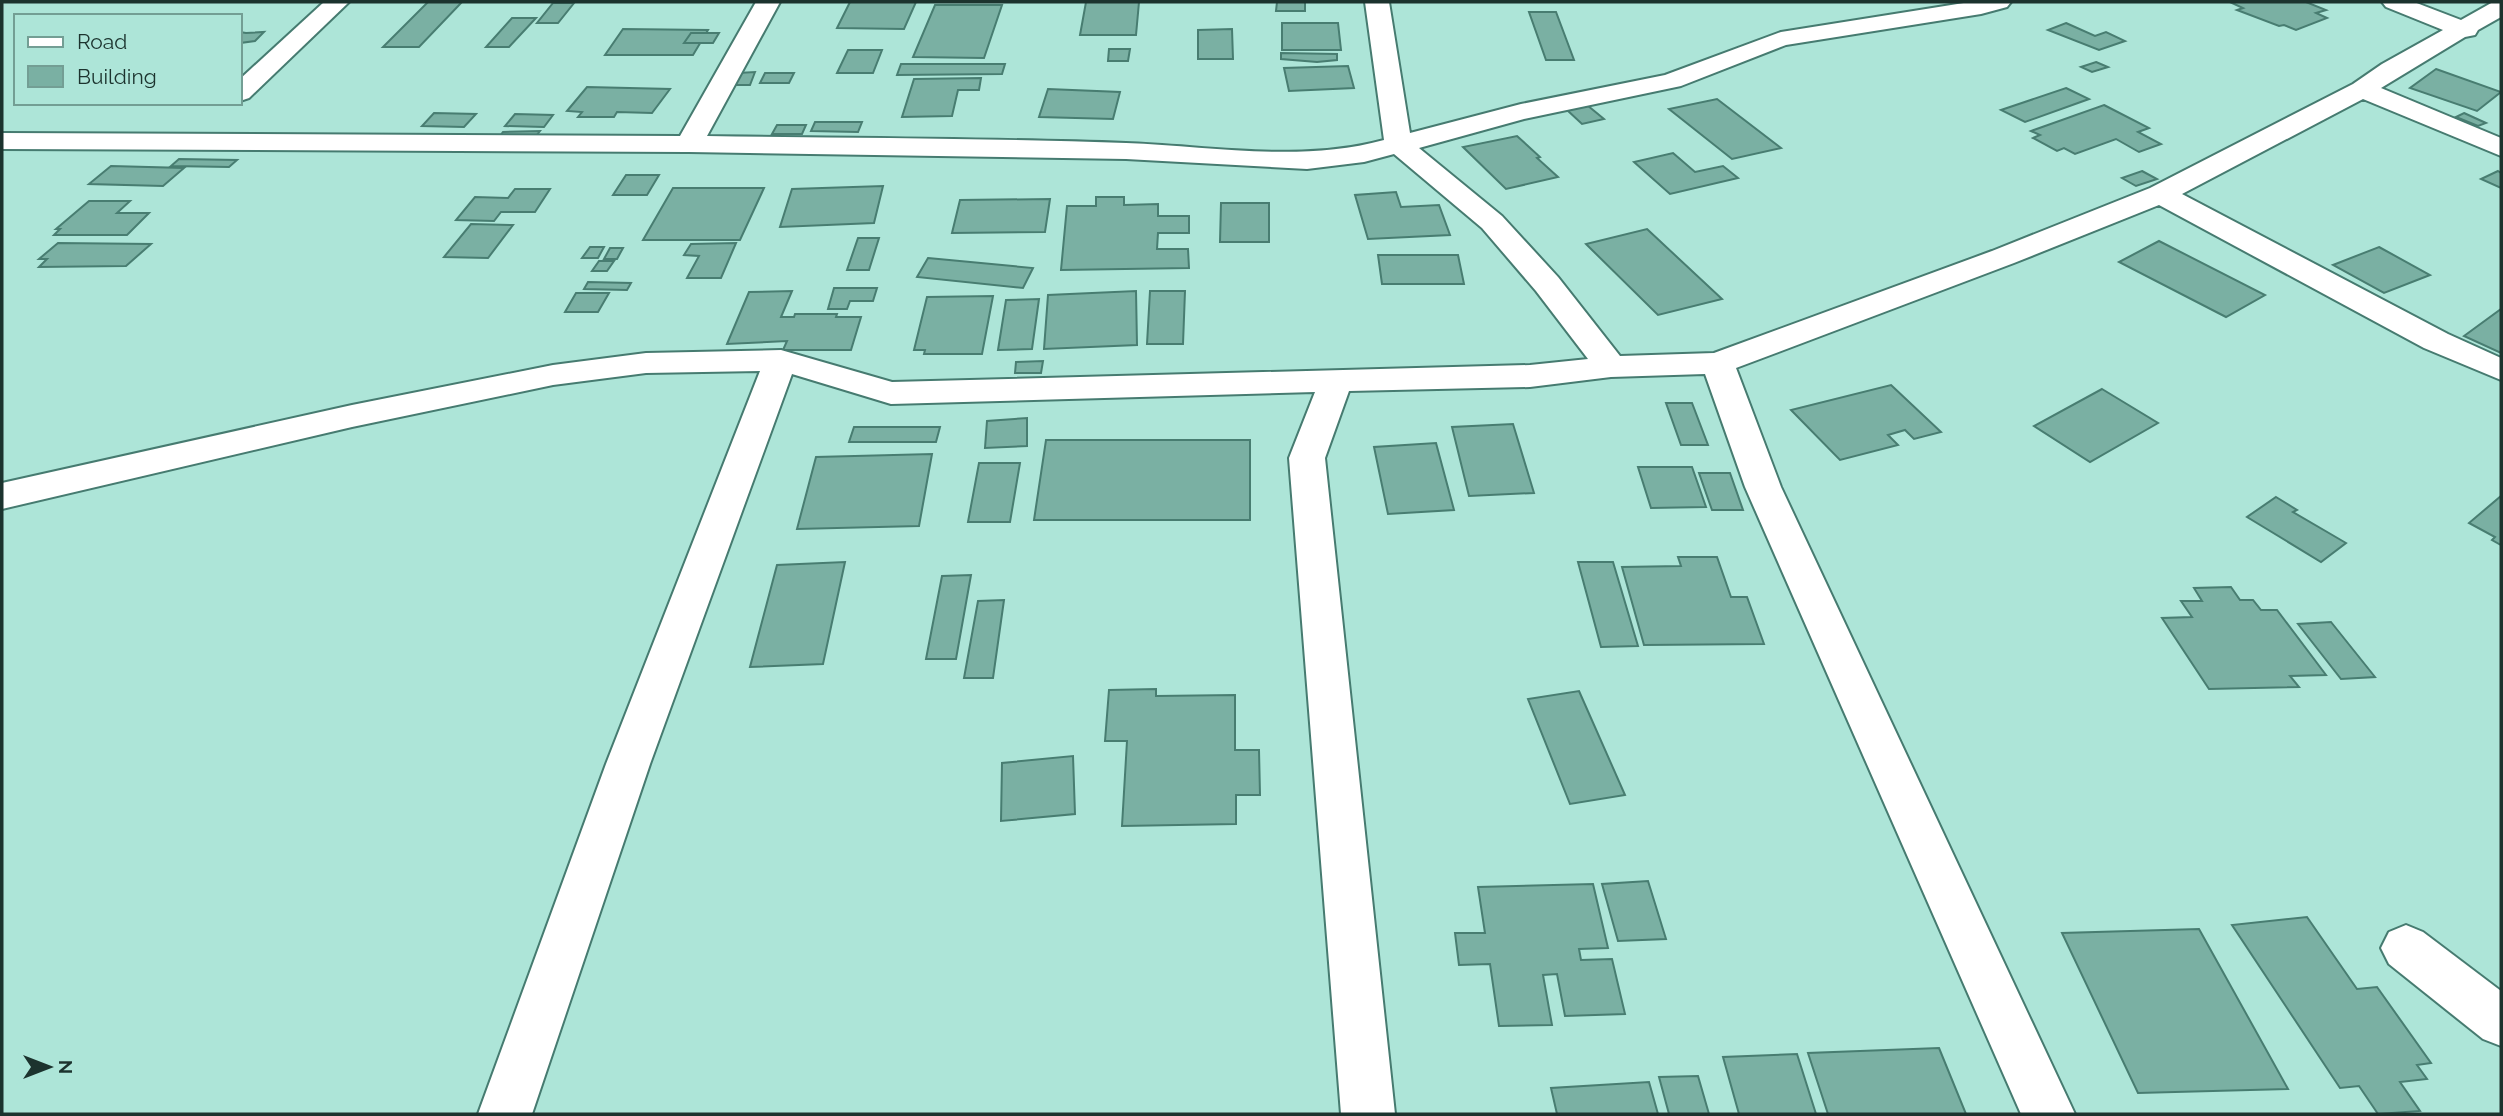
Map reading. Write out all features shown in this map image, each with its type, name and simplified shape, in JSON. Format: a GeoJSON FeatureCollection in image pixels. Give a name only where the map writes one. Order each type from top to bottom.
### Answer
{"type":"FeatureCollection","features":[{"type":"Feature","properties":{"kind":"street"},"geometry":{"type":"LineString","coordinates":[[242,91],[337,2]]}},
{"type":"Feature","properties":{"kind":"street"},"geometry":{"type":"LineString","coordinates":[[689,145],[768,2]]}},
{"type":"Feature","properties":{"kind":"street"},"geometry":{"type":"LineString","coordinates":[[1377,2],[1398,144],[1492,222],[1547,284],[1611,367]]}},
{"type":"Feature","properties":{"kind":"street"},"geometry":{"type":"LineString","coordinates":[[2,141],[190,140],[1126,151],[1307,160],[1364,154],[1521,112],[1672,81],[1781,39],[1999,2]]}},
{"type":"Feature","properties":{"kind":"street"},"geometry":{"type":"LineString","coordinates":[[2393,2],[2466,30]]}},
{"type":"Feature","properties":{"kind":"street"},"geometry":{"type":"LineString","coordinates":[[2,496],[339,419],[554,375],[646,363],[781,360],[891,393],[1530,376],[1611,367],[1718,363],[2003,257],[2160,194],[2362,89],[2391,69],[2466,30],[2501,7]]}},
{"type":"Feature","properties":{"kind":"street"},"geometry":{"type":"LineString","coordinates":[[2362,89],[2501,148]]}},
{"type":"Feature","properties":{"kind":"street"},"geometry":{"type":"LineString","coordinates":[[190,140],[227,105]]}},
{"type":"Feature","properties":{"kind":"street"},"geometry":{"type":"LineString","coordinates":[[2160,194],[2436,341],[2501,370]]}},
{"type":"Feature","properties":{"kind":"street"},"geometry":{"type":"LineString","coordinates":[[505,1114],[628,764],[781,360]]}},
{"type":"Feature","properties":{"kind":"street"},"geometry":{"type":"LineString","coordinates":[[1718,363],[1763,487],[2048,1114]]}},
{"type":"Feature","properties":{"kind":"street"},"geometry":{"type":"LineString","coordinates":[[1335,383],[1307,458],[1368,1114]]}},
{"type":"Feature","properties":{"kind":"street"},"geometry":{"type":"LineString","coordinates":[[2406,948],[2501,1022]]}},
{"type":"Feature","properties":{"kind":"building"},"geometry":{"type":"Polygon","coordinates":[[[428,2],[462,2],[419,47],[383,47],[428,2]]]}},
{"type":"Feature","properties":{"kind":"building"},"geometry":{"type":"Polygon","coordinates":[[[850,2],[916,2],[904,29],[837,28],[850,2]]]}},
{"type":"Feature","properties":{"kind":"building"},"geometry":{"type":"Polygon","coordinates":[[[1086,2],[1139,2],[1136,35],[1080,35],[1086,2]]]}},
{"type":"Feature","properties":{"kind":"building"},"geometry":{"type":"Polygon","coordinates":[[[1277,2],[1305,2],[1305,11],[1276,11],[1277,2]]]}},
{"type":"Feature","properties":{"kind":"building"},"geometry":{"type":"Polygon","coordinates":[[[2306,2],[2326,10],[2316,13],[2327,18],[2296,30],[2237,10],[2243,8],[2232,3],[2306,2]]]}},
{"type":"Feature","properties":{"kind":"building"},"geometry":{"type":"Polygon","coordinates":[[[553,3],[574,3],[558,23],[537,23],[553,3]]]}},
{"type":"Feature","properties":{"kind":"building"},"geometry":{"type":"Polygon","coordinates":[[[935,5],[1002,5],[984,58],[913,57],[935,5]]]}},
{"type":"Feature","properties":{"kind":"building"},"geometry":{"type":"Polygon","coordinates":[[[1529,12],[1556,12],[1574,60],[1546,60],[1529,12]]]}},
{"type":"Feature","properties":{"kind":"building"},"geometry":{"type":"Polygon","coordinates":[[[512,18],[536,18],[509,47],[486,47],[512,18]]]}},
{"type":"Feature","properties":{"kind":"building"},"geometry":{"type":"Polygon","coordinates":[[[1282,23],[1338,23],[1341,50],[1282,50],[1282,23]]]}},
{"type":"Feature","properties":{"kind":"building"},"geometry":{"type":"Polygon","coordinates":[[[2066,23],[2095,36],[2106,32],[2125,41],[2099,50],[2048,30],[2066,23]]]}},
{"type":"Feature","properties":{"kind":"building"},"geometry":{"type":"Polygon","coordinates":[[[623,29],[708,30],[693,55],[605,55],[623,29]]]}},
{"type":"Feature","properties":{"kind":"building"},"geometry":{"type":"Polygon","coordinates":[[[1232,29],[1233,59],[1198,59],[1198,30],[1232,29]]]}},
{"type":"Feature","properties":{"kind":"building"},"geometry":{"type":"Polygon","coordinates":[[[242,32],[264,32],[255,41],[242,43],[242,32]]]}},
{"type":"Feature","properties":{"kind":"building"},"geometry":{"type":"Polygon","coordinates":[[[691,33],[719,33],[713,43],[684,43],[691,33]]]}},
{"type":"Feature","properties":{"kind":"building"},"geometry":{"type":"Polygon","coordinates":[[[1109,49],[1130,49],[1128,61],[1108,61],[1109,49]]]}},
{"type":"Feature","properties":{"kind":"building"},"geometry":{"type":"Polygon","coordinates":[[[848,50],[882,50],[873,73],[837,73],[848,50]]]}},
{"type":"Feature","properties":{"kind":"building"},"geometry":{"type":"Polygon","coordinates":[[[1281,53],[1337,54],[1337,60],[1317,62],[1281,59],[1281,53]]]}},
{"type":"Feature","properties":{"kind":"building"},"geometry":{"type":"Polygon","coordinates":[[[2096,62],[2108,67],[2092,72],[2081,67],[2096,62]]]}},
{"type":"Feature","properties":{"kind":"building"},"geometry":{"type":"Polygon","coordinates":[[[901,64],[1005,64],[1002,74],[897,75],[901,64]]]}},
{"type":"Feature","properties":{"kind":"building"},"geometry":{"type":"Polygon","coordinates":[[[1348,66],[1354,88],[1289,91],[1284,68],[1348,66]]]}},
{"type":"Feature","properties":{"kind":"building"},"geometry":{"type":"Polygon","coordinates":[[[2436,69],[2501,92],[2477,111],[2410,88],[2436,69]]]}},
{"type":"Feature","properties":{"kind":"building"},"geometry":{"type":"Polygon","coordinates":[[[755,72],[750,85],[733,85],[738,73],[755,72]]]}},
{"type":"Feature","properties":{"kind":"building"},"geometry":{"type":"Polygon","coordinates":[[[765,73],[794,73],[789,83],[760,83],[765,73]]]}},
{"type":"Feature","properties":{"kind":"building"},"geometry":{"type":"Polygon","coordinates":[[[981,78],[979,90],[958,90],[952,116],[902,117],[914,79],[981,78]]]}},
{"type":"Feature","properties":{"kind":"building"},"geometry":{"type":"Polygon","coordinates":[[[587,87],[670,89],[652,113],[617,112],[614,117],[578,117],[582,112],[567,111],[587,87]]]}},
{"type":"Feature","properties":{"kind":"building"},"geometry":{"type":"Polygon","coordinates":[[[2066,88],[2089,99],[2025,122],[2001,110],[2066,88]]]}},
{"type":"Feature","properties":{"kind":"building"},"geometry":{"type":"Polygon","coordinates":[[[1048,89],[1120,92],[1113,119],[1039,117],[1048,89]]]}},
{"type":"Feature","properties":{"kind":"building"},"geometry":{"type":"Polygon","coordinates":[[[1717,99],[1781,148],[1732,159],[1669,109],[1717,99]]]}},
{"type":"Feature","properties":{"kind":"building"},"geometry":{"type":"Polygon","coordinates":[[[1587,105],[1604,119],[1582,124],[1566,109],[1587,105]]]}},
{"type":"Feature","properties":{"kind":"building"},"geometry":{"type":"Polygon","coordinates":[[[2104,105],[2149,128],[2138,132],[2161,144],[2139,152],[2116,139],[2075,154],[2064,148],[2057,151],[2033,138],[2040,135],[2031,131],[2104,105]]]}},
{"type":"Feature","properties":{"kind":"building"},"geometry":{"type":"Polygon","coordinates":[[[434,113],[476,114],[464,127],[422,126],[434,113]]]}},
{"type":"Feature","properties":{"kind":"building"},"geometry":{"type":"Polygon","coordinates":[[[2464,113],[2486,123],[2478,126],[2456,117],[2464,113]]]}},
{"type":"Feature","properties":{"kind":"building"},"geometry":{"type":"Polygon","coordinates":[[[515,114],[553,115],[544,127],[505,126],[515,114]]]}},
{"type":"Feature","properties":{"kind":"building"},"geometry":{"type":"Polygon","coordinates":[[[815,122],[862,122],[858,132],[811,131],[815,122]]]}},
{"type":"Feature","properties":{"kind":"building"},"geometry":{"type":"Polygon","coordinates":[[[777,125],[806,125],[802,134],[772,134],[777,125]]]}},
{"type":"Feature","properties":{"kind":"building"},"geometry":{"type":"Polygon","coordinates":[[[540,131],[533,140],[497,140],[503,132],[540,131]]]}},
{"type":"Feature","properties":{"kind":"building"},"geometry":{"type":"Polygon","coordinates":[[[1517,136],[1558,177],[1506,189],[1463,147],[1517,136]]]}},
{"type":"Feature","properties":{"kind":"building"},"geometry":{"type":"Polygon","coordinates":[[[1673,153],[1695,172],[1723,166],[1738,178],[1670,194],[1634,162],[1673,153]]]}},
{"type":"Feature","properties":{"kind":"building"},"geometry":{"type":"Polygon","coordinates":[[[179,159],[237,160],[229,167],[171,166],[179,159]]]}},
{"type":"Feature","properties":{"kind":"building"},"geometry":{"type":"Polygon","coordinates":[[[111,166],[184,168],[163,186],[89,184],[111,166]]]}},
{"type":"Feature","properties":{"kind":"building"},"geometry":{"type":"Polygon","coordinates":[[[2142,171],[2157,179],[2136,186],[2122,178],[2142,171]]]}},
{"type":"Feature","properties":{"kind":"building"},"geometry":{"type":"Polygon","coordinates":[[[2498,171],[2501,173],[2501,188],[2481,179],[2498,171]]]}},
{"type":"Feature","properties":{"kind":"building"},"geometry":{"type":"Polygon","coordinates":[[[626,175],[659,175],[647,195],[613,195],[626,175]]]}},
{"type":"Feature","properties":{"kind":"building"},"geometry":{"type":"Polygon","coordinates":[[[883,186],[874,223],[780,227],[792,189],[883,186]]]}},
{"type":"Feature","properties":{"kind":"building"},"geometry":{"type":"Polygon","coordinates":[[[673,188],[764,188],[740,240],[643,240],[673,188]]]}},
{"type":"Feature","properties":{"kind":"building"},"geometry":{"type":"Polygon","coordinates":[[[515,189],[550,189],[535,212],[501,212],[494,221],[456,220],[475,197],[508,198],[515,189]]]}},
{"type":"Feature","properties":{"kind":"building"},"geometry":{"type":"Polygon","coordinates":[[[1396,192],[1401,207],[1439,205],[1450,235],[1368,239],[1355,195],[1396,192]]]}},
{"type":"Feature","properties":{"kind":"building"},"geometry":{"type":"Polygon","coordinates":[[[1096,197],[1124,197],[1124,205],[1158,204],[1158,216],[1189,216],[1189,233],[1158,233],[1157,249],[1188,249],[1189,268],[1061,270],[1067,206],[1096,206],[1096,197]]]}},
{"type":"Feature","properties":{"kind":"building"},"geometry":{"type":"Polygon","coordinates":[[[1050,199],[1045,232],[952,233],[960,200],[1050,199]]]}},
{"type":"Feature","properties":{"kind":"building"},"geometry":{"type":"Polygon","coordinates":[[[89,201],[130,201],[117,213],[149,213],[127,235],[54,235],[60,229],[56,229],[89,201]]]}},
{"type":"Feature","properties":{"kind":"building"},"geometry":{"type":"Polygon","coordinates":[[[1221,203],[1269,203],[1269,242],[1220,242],[1221,203]]]}},
{"type":"Feature","properties":{"kind":"building"},"geometry":{"type":"Polygon","coordinates":[[[471,224],[513,225],[488,258],[444,257],[471,224]]]}},
{"type":"Feature","properties":{"kind":"building"},"geometry":{"type":"Polygon","coordinates":[[[1647,229],[1722,299],[1658,315],[1586,244],[1647,229]]]}},
{"type":"Feature","properties":{"kind":"building"},"geometry":{"type":"Polygon","coordinates":[[[858,238],[879,238],[869,270],[847,270],[858,238]]]}},
{"type":"Feature","properties":{"kind":"building"},"geometry":{"type":"Polygon","coordinates":[[[2159,241],[2265,295],[2226,317],[2119,262],[2159,241]]]}},
{"type":"Feature","properties":{"kind":"building"},"geometry":{"type":"Polygon","coordinates":[[[58,243],[151,244],[126,266],[39,267],[47,259],[39,259],[58,243]]]}},
{"type":"Feature","properties":{"kind":"building"},"geometry":{"type":"Polygon","coordinates":[[[736,243],[721,278],[687,278],[699,256],[684,255],[691,244],[736,243]]]}},
{"type":"Feature","properties":{"kind":"building"},"geometry":{"type":"Polygon","coordinates":[[[590,247],[604,247],[598,258],[582,258],[590,247]]]}},
{"type":"Feature","properties":{"kind":"building"},"geometry":{"type":"Polygon","coordinates":[[[2379,247],[2430,275],[2384,293],[2333,265],[2379,247]]]}},
{"type":"Feature","properties":{"kind":"building"},"geometry":{"type":"Polygon","coordinates":[[[610,248],[623,248],[617,259],[604,259],[610,248]]]}},
{"type":"Feature","properties":{"kind":"building"},"geometry":{"type":"Polygon","coordinates":[[[1378,255],[1458,255],[1464,284],[1382,284],[1378,255]]]}},
{"type":"Feature","properties":{"kind":"building"},"geometry":{"type":"Polygon","coordinates":[[[928,258],[1033,268],[1023,288],[917,277],[928,258]]]}},
{"type":"Feature","properties":{"kind":"building"},"geometry":{"type":"Polygon","coordinates":[[[599,261],[614,261],[607,271],[592,271],[599,261]]]}},
{"type":"Feature","properties":{"kind":"building"},"geometry":{"type":"Polygon","coordinates":[[[588,282],[631,283],[627,290],[584,289],[588,282]]]}},
{"type":"Feature","properties":{"kind":"building"},"geometry":{"type":"Polygon","coordinates":[[[834,288],[877,288],[873,301],[850,301],[847,309],[828,309],[834,288]]]}},
{"type":"Feature","properties":{"kind":"building"},"geometry":{"type":"Polygon","coordinates":[[[792,291],[781,317],[794,317],[795,314],[837,314],[836,317],[861,317],[851,350],[783,350],[787,341],[727,344],[749,292],[792,291]]]}},
{"type":"Feature","properties":{"kind":"building"},"geometry":{"type":"Polygon","coordinates":[[[1136,291],[1137,345],[1044,349],[1048,295],[1136,291]]]}},
{"type":"Feature","properties":{"kind":"building"},"geometry":{"type":"Polygon","coordinates":[[[1150,291],[1185,291],[1183,344],[1147,344],[1150,291]]]}},
{"type":"Feature","properties":{"kind":"building"},"geometry":{"type":"Polygon","coordinates":[[[576,293],[609,293],[598,312],[565,312],[576,293]]]}},
{"type":"Feature","properties":{"kind":"building"},"geometry":{"type":"Polygon","coordinates":[[[993,296],[982,354],[924,354],[925,350],[914,350],[927,297],[993,296]]]}},
{"type":"Feature","properties":{"kind":"building"},"geometry":{"type":"Polygon","coordinates":[[[1039,299],[1032,349],[998,350],[1006,300],[1039,299]]]}},
{"type":"Feature","properties":{"kind":"building"},"geometry":{"type":"Polygon","coordinates":[[[2501,309],[2501,353],[2464,336],[2501,309]]]}},
{"type":"Feature","properties":{"kind":"building"},"geometry":{"type":"Polygon","coordinates":[[[1043,361],[1041,373],[1015,373],[1016,362],[1043,361]]]}},
{"type":"Feature","properties":{"kind":"building"},"geometry":{"type":"Polygon","coordinates":[[[1891,385],[1941,432],[1914,439],[1905,430],[1888,435],[1898,445],[1840,460],[1791,410],[1891,385]]]}},
{"type":"Feature","properties":{"kind":"building"},"geometry":{"type":"Polygon","coordinates":[[[2102,389],[2158,423],[2090,462],[2034,426],[2102,389]]]}},
{"type":"Feature","properties":{"kind":"building"},"geometry":{"type":"Polygon","coordinates":[[[1666,403],[1692,403],[1708,445],[1681,445],[1666,403]]]}},
{"type":"Feature","properties":{"kind":"building"},"geometry":{"type":"Polygon","coordinates":[[[1027,418],[1027,446],[985,448],[987,421],[1027,418]]]}},
{"type":"Feature","properties":{"kind":"building"},"geometry":{"type":"Polygon","coordinates":[[[1513,424],[1534,493],[1469,496],[1452,427],[1513,424]]]}},
{"type":"Feature","properties":{"kind":"building"},"geometry":{"type":"Polygon","coordinates":[[[854,427],[940,427],[936,442],[849,442],[854,427]]]}},
{"type":"Feature","properties":{"kind":"building"},"geometry":{"type":"Polygon","coordinates":[[[1046,440],[1250,440],[1250,520],[1034,520],[1046,440]]]}},
{"type":"Feature","properties":{"kind":"building"},"geometry":{"type":"Polygon","coordinates":[[[1436,443],[1454,510],[1388,514],[1374,447],[1436,443]]]}},
{"type":"Feature","properties":{"kind":"building"},"geometry":{"type":"Polygon","coordinates":[[[932,454],[919,526],[797,529],[816,457],[932,454]]]}},
{"type":"Feature","properties":{"kind":"building"},"geometry":{"type":"Polygon","coordinates":[[[979,463],[1020,463],[1010,522],[968,522],[979,463]]]}},
{"type":"Feature","properties":{"kind":"building"},"geometry":{"type":"Polygon","coordinates":[[[1638,467],[1692,467],[1706,507],[1651,508],[1638,467]]]}},
{"type":"Feature","properties":{"kind":"building"},"geometry":{"type":"Polygon","coordinates":[[[1699,473],[1730,473],[1743,510],[1712,510],[1699,473]]]}},
{"type":"Feature","properties":{"kind":"building"},"geometry":{"type":"Polygon","coordinates":[[[2501,496],[2501,545],[2492,540],[2495,537],[2469,523],[2501,496]]]}},
{"type":"Feature","properties":{"kind":"building"},"geometry":{"type":"Polygon","coordinates":[[[2276,497],[2297,510],[2293,512],[2346,543],[2321,562],[2247,517],[2276,497]]]}},
{"type":"Feature","properties":{"kind":"building"},"geometry":{"type":"Polygon","coordinates":[[[1678,557],[1717,557],[1731,597],[1747,597],[1764,644],[1644,645],[1622,567],[1681,566],[1678,557]]]}},
{"type":"Feature","properties":{"kind":"building"},"geometry":{"type":"Polygon","coordinates":[[[845,562],[823,664],[750,667],[777,565],[845,562]]]}},
{"type":"Feature","properties":{"kind":"building"},"geometry":{"type":"Polygon","coordinates":[[[1578,562],[1613,562],[1638,646],[1601,647],[1578,562]]]}},
{"type":"Feature","properties":{"kind":"building"},"geometry":{"type":"Polygon","coordinates":[[[971,575],[956,659],[926,659],[942,576],[971,575]]]}},
{"type":"Feature","properties":{"kind":"building"},"geometry":{"type":"Polygon","coordinates":[[[2231,587],[2240,600],[2253,600],[2261,610],[2277,610],[2326,675],[2290,676],[2299,687],[2209,689],[2162,618],[2192,617],[2181,601],[2202,601],[2194,588],[2231,587]]]}},
{"type":"Feature","properties":{"kind":"building"},"geometry":{"type":"Polygon","coordinates":[[[1004,600],[993,678],[964,678],[978,601],[1004,600]]]}},
{"type":"Feature","properties":{"kind":"building"},"geometry":{"type":"Polygon","coordinates":[[[2331,622],[2375,677],[2341,679],[2298,624],[2331,622]]]}},
{"type":"Feature","properties":{"kind":"building"},"geometry":{"type":"Polygon","coordinates":[[[1156,689],[1156,696],[1235,695],[1235,750],[1259,750],[1260,795],[1236,795],[1236,824],[1122,826],[1127,741],[1105,741],[1109,690],[1156,689]]]}},
{"type":"Feature","properties":{"kind":"building"},"geometry":{"type":"Polygon","coordinates":[[[1579,691],[1625,795],[1570,804],[1528,699],[1579,691]]]}},
{"type":"Feature","properties":{"kind":"building"},"geometry":{"type":"Polygon","coordinates":[[[1073,756],[1075,814],[1001,821],[1002,763],[1073,756]]]}},
{"type":"Feature","properties":{"kind":"building"},"geometry":{"type":"Polygon","coordinates":[[[1648,881],[1666,939],[1618,941],[1602,884],[1648,881]]]}},
{"type":"Feature","properties":{"kind":"building"},"geometry":{"type":"Polygon","coordinates":[[[1593,884],[1608,948],[1579,949],[1581,960],[1612,959],[1625,1014],[1565,1016],[1557,974],[1543,975],[1552,1025],[1499,1026],[1490,964],[1459,965],[1455,933],[1485,933],[1478,887],[1593,884]]]}},
{"type":"Feature","properties":{"kind":"building"},"geometry":{"type":"Polygon","coordinates":[[[2307,917],[2357,989],[2377,987],[2431,1063],[2417,1065],[2427,1079],[2400,1082],[2420,1111],[2378,1114],[2359,1086],[2340,1088],[2232,925],[2307,917]]]}},
{"type":"Feature","properties":{"kind":"building"},"geometry":{"type":"Polygon","coordinates":[[[2199,929],[2288,1089],[2138,1093],[2062,933],[2199,929]]]}},
{"type":"Feature","properties":{"kind":"building"},"geometry":{"type":"Polygon","coordinates":[[[1939,1048],[1966,1114],[1828,1114],[1808,1053],[1939,1048]]]}},
{"type":"Feature","properties":{"kind":"building"},"geometry":{"type":"Polygon","coordinates":[[[1797,1054],[1816,1114],[1739,1114],[1723,1057],[1797,1054]]]}},
{"type":"Feature","properties":{"kind":"building"},"geometry":{"type":"Polygon","coordinates":[[[1698,1076],[1709,1114],[1669,1114],[1659,1077],[1698,1076]]]}},
{"type":"Feature","properties":{"kind":"building"},"geometry":{"type":"Polygon","coordinates":[[[1649,1082],[1658,1114],[1557,1114],[1551,1088],[1649,1082]]]}}]}
